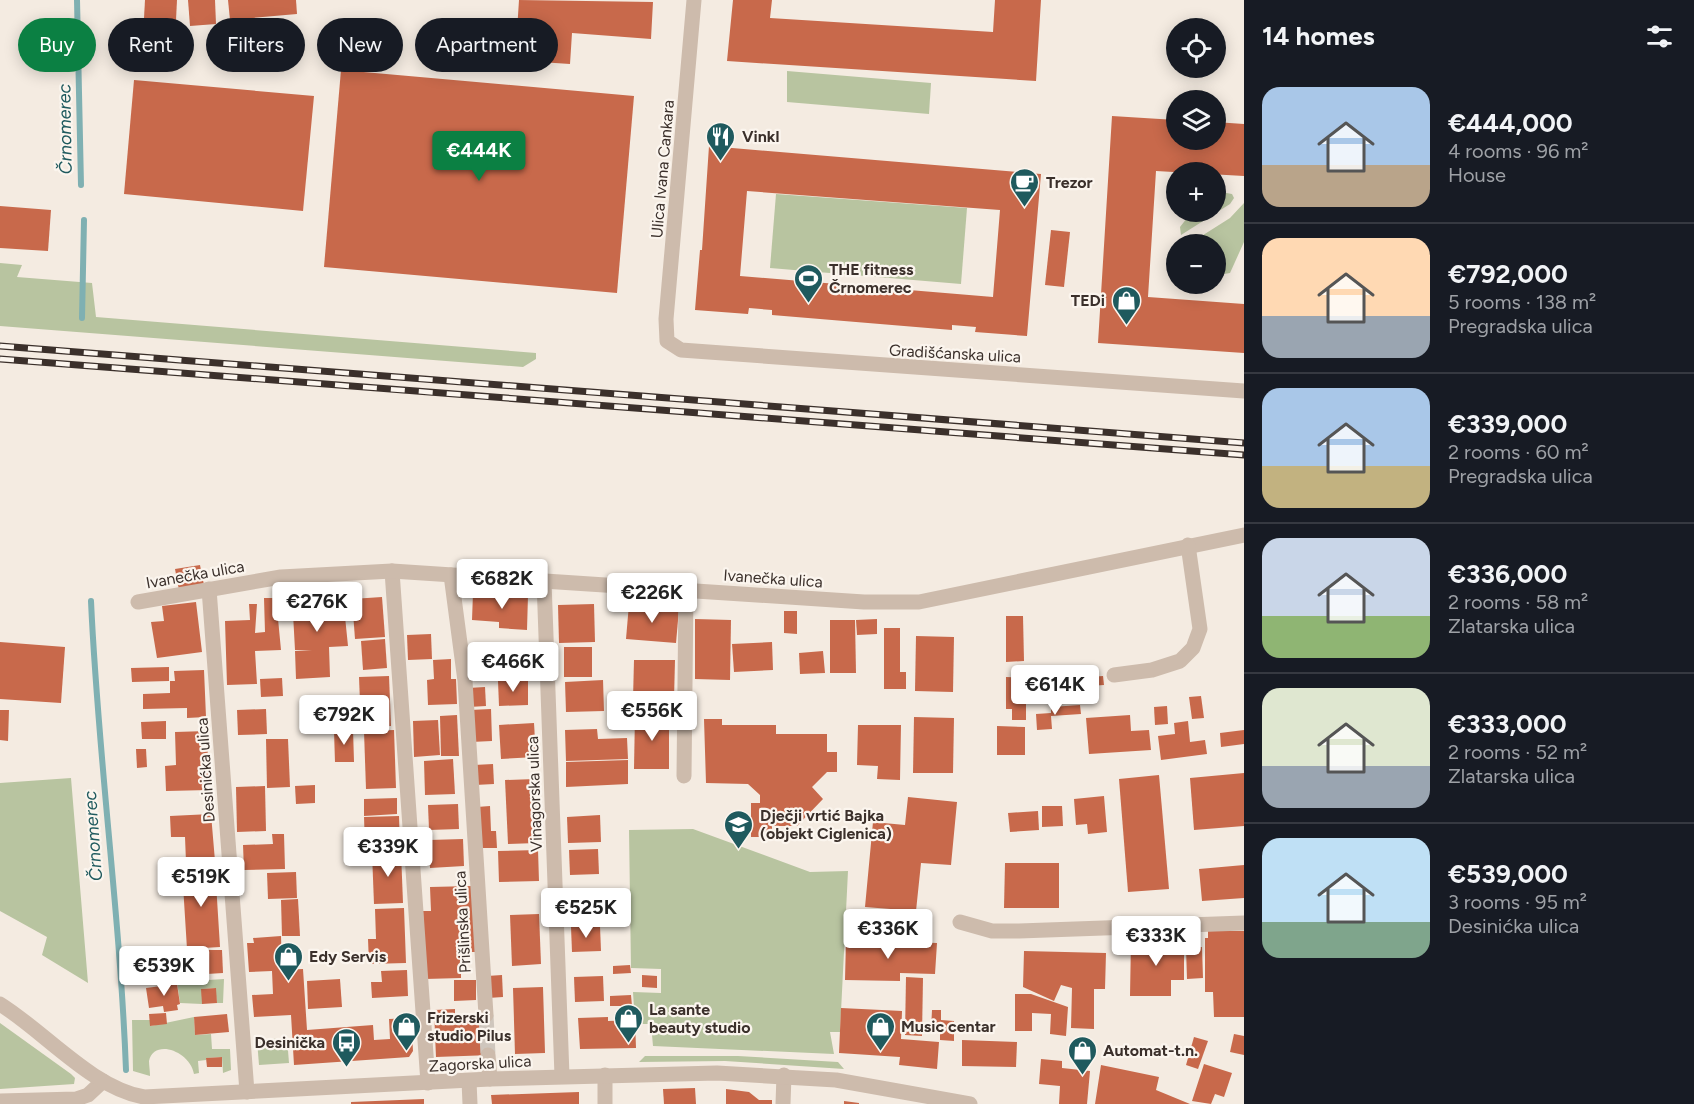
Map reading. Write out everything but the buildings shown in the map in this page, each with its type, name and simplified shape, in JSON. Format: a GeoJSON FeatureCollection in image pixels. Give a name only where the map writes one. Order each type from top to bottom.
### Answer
{"type":"FeatureCollection","features":[{"type":"Feature","properties":{"kind":"street","name":"Ulica Ivana Cankara"},"geometry":{"type":"LineString","coordinates":[[667,341],[666,320],[694,0]]}},
{"type":"Feature","properties":{"kind":"street","name":"Gradišćanska ulica"},"geometry":{"type":"LineString","coordinates":[[667,341],[681,350],[1244,391]]}},
{"type":"Feature","properties":{"kind":"street","name":"Ivanečka ulica"},"geometry":{"type":"LineString","coordinates":[[138,602],[281,577],[392,571],[864,602],[919,602],[1244,535]]}},
{"type":"Feature","properties":{"kind":"street"},"geometry":{"type":"LineString","coordinates":[[1114,675],[1152,670],[1180,661],[1193,648],[1200,629],[1188,546]]}},
{"type":"Feature","properties":{"kind":"street"},"geometry":{"type":"LineString","coordinates":[[392,571],[428,1083]]}},
{"type":"Feature","properties":{"kind":"street","name":"Prišlinska ulica"},"geometry":{"type":"LineString","coordinates":[[451,576],[465,681],[486,1016]]}},
{"type":"Feature","properties":{"kind":"street","name":"Vinagorska ulica"},"geometry":{"type":"LineString","coordinates":[[544,581],[562,1076]]}},
{"type":"Feature","properties":{"kind":"street","name":"Desinićka ulica"},"geometry":{"type":"LineString","coordinates":[[209,589],[247,1092]]}},
{"type":"Feature","properties":{"kind":"street"},"geometry":{"type":"LineString","coordinates":[[684,776],[686,591]]}},
{"type":"Feature","properties":{"kind":"street"},"geometry":{"type":"LineString","coordinates":[[960,922],[992,930],[1019,932],[1244,923]]}},
{"type":"Feature","properties":{"kind":"street","name":"Zagorska ulica"},"geometry":{"type":"LineString","coordinates":[[0,1004],[23,1018],[103,1081],[122,1091],[144,1096],[490,1079],[694,1072],[784,1075],[872,1085],[970,1104]]}},
{"type":"Feature","properties":{"kind":"street"},"geometry":{"type":"LineString","coordinates":[[488,1055],[490,1079]]}},
{"type":"Feature","properties":{"kind":"street"},"geometry":{"type":"LineString","coordinates":[[605,1075],[605,1104]]}},
{"type":"Feature","properties":{"kind":"street"},"geometry":{"type":"LineString","coordinates":[[783,1104],[784,1075]]}},
{"type":"Feature","properties":{"kind":"street"},"geometry":{"type":"LineString","coordinates":[[0,1101],[89,1099],[103,1081]]}},
{"type":"Feature","properties":{"kind":"street"},"geometry":{"type":"LineString","coordinates":[[469,1081],[470,1104]]}},
{"type":"Feature","properties":{"kind":"green space"},"geometry":{"type":"Polygon","coordinates":[[[787,71],[931,83],[929,114],[787,102],[787,71]]]}},
{"type":"Feature","properties":{"kind":"green space"},"geometry":{"type":"Polygon","coordinates":[[[1226,193],[1232,194],[1234,198],[1226,207],[1226,193]]]}},
{"type":"Feature","properties":{"kind":"green space"},"geometry":{"type":"Polygon","coordinates":[[[776,194],[967,208],[961,284],[770,268],[776,194]]]}},
{"type":"Feature","properties":{"kind":"green space"},"geometry":{"type":"Polygon","coordinates":[[[1244,203],[1244,242],[1230,273],[1226,274],[1226,234],[1205,234],[1230,218],[1244,203]]]}},
{"type":"Feature","properties":{"kind":"green space"},"geometry":{"type":"Polygon","coordinates":[[[1184,222],[1202,222],[1183,234],[1180,227],[1184,222]]]}},
{"type":"Feature","properties":{"kind":"green space"},"geometry":{"type":"Polygon","coordinates":[[[0,263],[22,265],[17,277],[92,283],[96,317],[536,353],[536,359],[523,367],[0,326],[0,263]]]}},
{"type":"Feature","properties":{"kind":"green space"},"geometry":{"type":"Polygon","coordinates":[[[71,778],[88,983],[42,955],[47,937],[0,911],[0,783],[71,778]]]}},
{"type":"Feature","properties":{"kind":"green space","name":"Dječji vrtić Bajka (objekt Ciglenica)"},"geometry":{"type":"Polygon","coordinates":[[[693,829],[810,872],[848,871],[840,1032],[830,1032],[834,1054],[653,1046],[651,1024],[635,1024],[633,992],[661,993],[661,969],[631,968],[629,830],[693,829]]]}},
{"type":"Feature","properties":{"kind":"green space"},"geometry":{"type":"Polygon","coordinates":[[[181,953],[182,967],[173,968],[173,976],[167,977],[167,982],[137,984],[136,956],[181,953]]]}},
{"type":"Feature","properties":{"kind":"green space"},"geometry":{"type":"Polygon","coordinates":[[[224,979],[223,1003],[217,1003],[215,988],[202,989],[202,1004],[180,1003],[177,982],[224,979]]]}},
{"type":"Feature","properties":{"kind":"green space"},"geometry":{"type":"Polygon","coordinates":[[[194,1017],[195,1035],[211,1034],[212,1049],[230,1049],[231,1070],[223,1073],[222,1057],[207,1058],[198,1061],[199,1073],[194,1074],[186,1059],[172,1050],[164,1049],[152,1054],[149,1061],[150,1076],[133,1071],[132,1020],[150,1020],[151,1026],[194,1017]]]}},
{"type":"Feature","properties":{"kind":"green space"},"geometry":{"type":"Polygon","coordinates":[[[0,1023],[71,1074],[75,1078],[74,1084],[0,1089],[0,1023]]]}},
{"type":"Feature","properties":{"kind":"green space"},"geometry":{"type":"Polygon","coordinates":[[[287,1038],[289,1063],[259,1065],[257,1040],[287,1038]]]}},
{"type":"Feature","properties":{"kind":"green space"},"geometry":{"type":"Polygon","coordinates":[[[645,1056],[738,1056],[838,1062],[844,1069],[725,1061],[639,1062],[645,1056]]]}},
{"type":"Feature","properties":{"kind":"waterway","name":"Črnomerec"},"geometry":{"type":"LineString","coordinates":[[77,0],[81,185]]}},
{"type":"Feature","properties":{"kind":"waterway","name":"Črnomerec"},"geometry":{"type":"LineString","coordinates":[[82,318],[84,220]]}},
{"type":"Feature","properties":{"kind":"waterway","name":"Črnomerec"},"geometry":{"type":"LineString","coordinates":[[91,601],[126,1070]]}},
{"type":"Feature","properties":{"kind":"tunnel"},"geometry":{"type":"LineString","coordinates":[[486,1015],[488,1055]]}},
{"type":"Feature","properties":{"kind":"railway"},"geometry":{"type":"LineString","coordinates":[[0,346],[1244,443]]}},
{"type":"Feature","properties":{"kind":"railway"},"geometry":{"type":"LineString","coordinates":[[0,359],[1244,455]]}},
{"type":"Feature","properties":{"kind":"place","name":"Vinkl"},"geometry":{"type":"Point","coordinates":[721,162]}},
{"type":"Feature","properties":{"kind":"place","name":"Trezor"},"geometry":{"type":"Point","coordinates":[1025,208]}},
{"type":"Feature","properties":{"kind":"place","name":"THE fitness Črnomerec"},"geometry":{"type":"Point","coordinates":[808,304]}},
{"type":"Feature","properties":{"kind":"place","name":"TEDi"},"geometry":{"type":"Point","coordinates":[1126,326]}},
{"type":"Feature","properties":{"kind":"place","name":"Dječji vrtić Bajka (objekt Ciglenica)"},"geometry":{"type":"Point","coordinates":[739,850]}},
{"type":"Feature","properties":{"kind":"place","name":"Edy Servis"},"geometry":{"type":"Point","coordinates":[288,982]}},
{"type":"Feature","properties":{"kind":"place","name":"La sante beauty studio"},"geometry":{"type":"Point","coordinates":[628,1044]}},
{"type":"Feature","properties":{"kind":"place","name":"Frizerski studio Pilus"},"geometry":{"type":"Point","coordinates":[406,1052]}},
{"type":"Feature","properties":{"kind":"place","name":"Music centar"},"geometry":{"type":"Point","coordinates":[880,1052]}},
{"type":"Feature","properties":{"kind":"place","name":"Desinička"},"geometry":{"type":"Point","coordinates":[346,1068]}},
{"type":"Feature","properties":{"kind":"place","name":"Automat-t.n."},"geometry":{"type":"Point","coordinates":[1082,1076]}}]}
